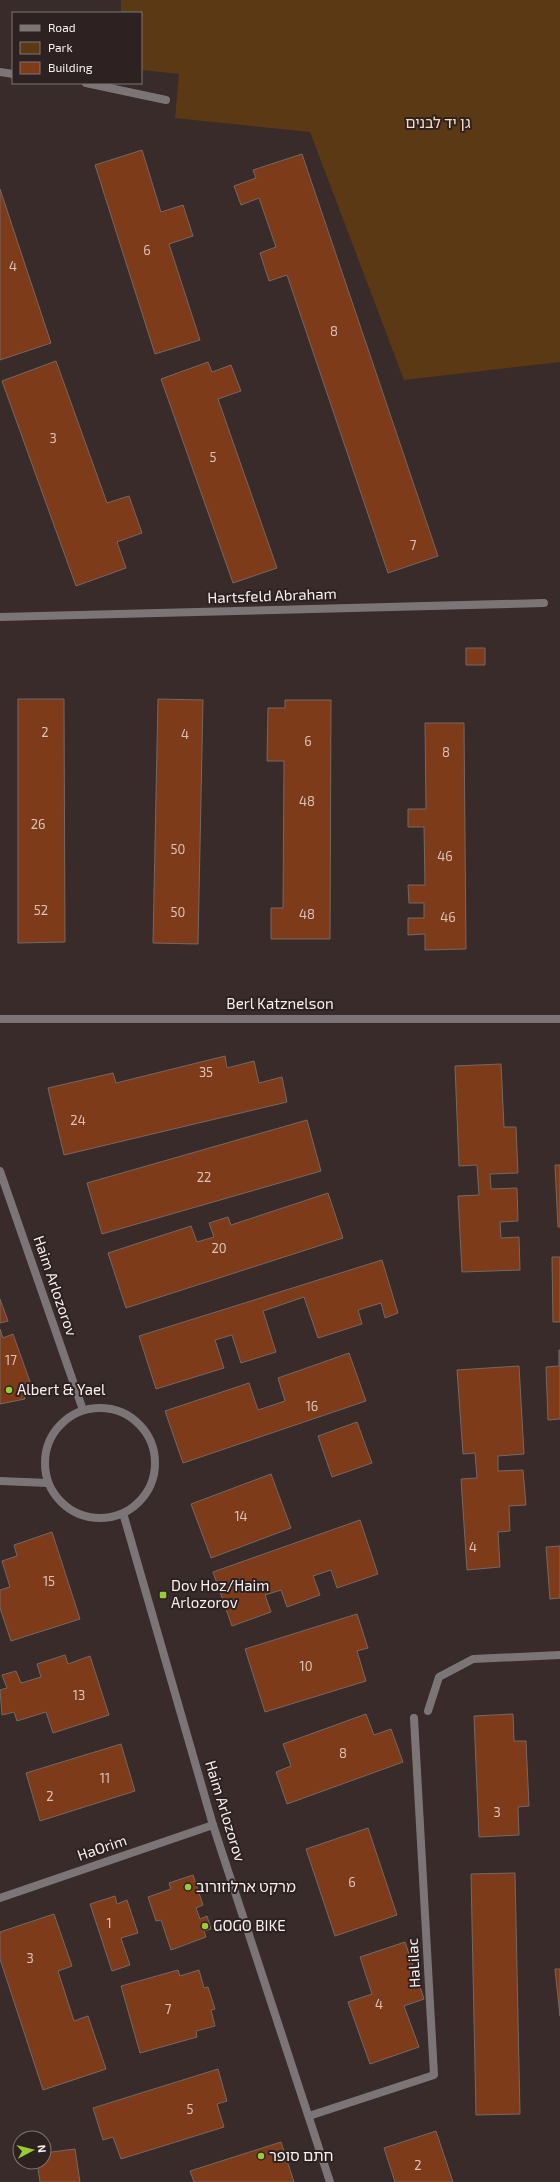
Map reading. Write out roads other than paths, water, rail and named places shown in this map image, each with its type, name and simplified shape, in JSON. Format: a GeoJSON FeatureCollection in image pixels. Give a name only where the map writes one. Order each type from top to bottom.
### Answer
{"type":"FeatureCollection","features":[{"type":"Feature","properties":{"kind":"street"},"geometry":{"type":"LineString","coordinates":[[0,72],[12,74]]}},
{"type":"Feature","properties":{"kind":"street"},"geometry":{"type":"LineString","coordinates":[[91,84],[166,100]]}},
{"type":"Feature","properties":{"kind":"street","name":"Hartsfeld Abraham"},"geometry":{"type":"LineString","coordinates":[[0,617],[544,604]]}},
{"type":"Feature","properties":{"kind":"street","name":"Berl Katznelson"},"geometry":{"type":"LineString","coordinates":[[0,1019],[560,1019]]}},
{"type":"Feature","properties":{"kind":"street","name":"Haim Arlozorov"},"geometry":{"type":"LineString","coordinates":[[0,1170],[83,1410]]}},
{"type":"Feature","properties":{"kind":"street"},"geometry":{"type":"LineString","coordinates":[[106,1408],[125,1413],[140,1424],[150,1440],[155,1459],[150,1486],[139,1502],[123,1513],[110,1517],[91,1517],[73,1511],[58,1499],[48,1483],[45,1470],[46,1450],[53,1433],[66,1419],[83,1410],[106,1408]]}},
{"type":"Feature","properties":{"kind":"street"},"geometry":{"type":"LineString","coordinates":[[0,1481],[48,1483]]}},
{"type":"Feature","properties":{"kind":"street","name":"Haim Arlozorov"},"geometry":{"type":"LineString","coordinates":[[123,1513],[213,1825],[330,2182]]}},
{"type":"Feature","properties":{"kind":"street"},"geometry":{"type":"LineString","coordinates":[[428,1711],[439,1677],[473,1659],[560,1655]]}},
{"type":"Feature","properties":{"kind":"street","name":"HaLilac"},"geometry":{"type":"LineString","coordinates":[[309,2116],[434,2075],[414,1718]]}},
{"type":"Feature","properties":{"kind":"street","name":"HaOrim"},"geometry":{"type":"LineString","coordinates":[[0,1898],[213,1825]]}},
{"type":"Feature","properties":{"kind":"place","name":"Albert & Yael"},"geometry":{"type":"Point","coordinates":[9,1390]}},
{"type":"Feature","properties":{"kind":"place","name":"Dov Hoz/Haim Arlozorov"},"geometry":{"type":"Point","coordinates":[163,1595]}},
{"type":"Feature","properties":{"kind":"place","name":"מרקט ארלוזורוב"},"geometry":{"type":"Point","coordinates":[188,1887]}},
{"type":"Feature","properties":{"kind":"place","name":"GOGO BIKE"},"geometry":{"type":"Point","coordinates":[205,1926]}},
{"type":"Feature","properties":{"kind":"place","name":"חתם סופר"},"geometry":{"type":"Point","coordinates":[261,2156]}},
{"type":"Feature","properties":{"kind":"park label","name":"גן יד לבנים"},"geometry":{"type":"Point","coordinates":[438,123]}}]}
